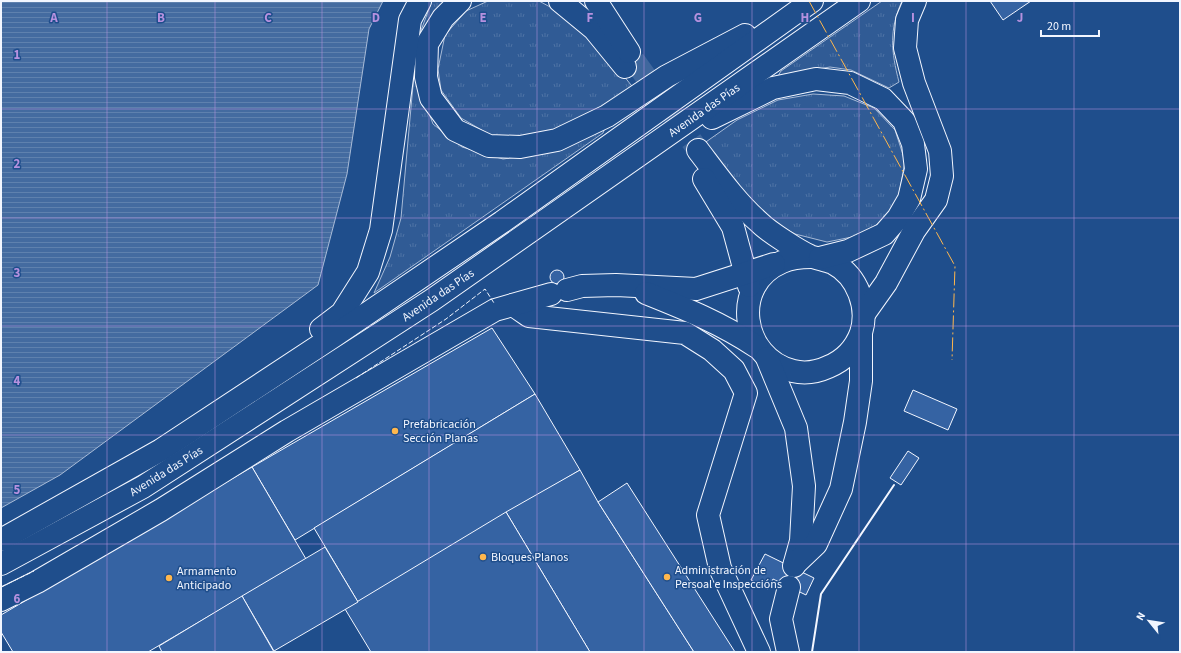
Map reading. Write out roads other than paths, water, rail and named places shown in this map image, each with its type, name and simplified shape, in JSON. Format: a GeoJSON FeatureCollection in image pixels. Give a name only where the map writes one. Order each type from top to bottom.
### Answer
{"type":"FeatureCollection","features":[{"type":"Feature","properties":{"kind":"main road"},"geometry":{"type":"LineString","coordinates":[[160,450],[201,416],[342,313],[368,272],[381,230],[410,20],[420,1]]}},
{"type":"Feature","properties":{"kind":"main road"},"geometry":{"type":"LineString","coordinates":[[460,1],[443,18],[428,44],[426,77],[431,98],[454,130],[489,146],[520,147],[557,140],[607,116],[667,76],[811,1]]}},
{"type":"Feature","properties":{"kind":"main road"},"geometry":{"type":"LineString","coordinates":[[560,1],[594,29],[630,64],[596,1]]}},
{"type":"Feature","properties":{"kind":"main road","name":"Avenida das Pías"},"geometry":{"type":"LineString","coordinates":[[1,540],[160,450],[334,336],[502,222],[811,1]]}},
{"type":"Feature","properties":{"kind":"main road","name":"Avenida das Pías"},"geometry":{"type":"LineString","coordinates":[[1,564],[143,487],[432,300],[859,1]]}},
{"type":"Feature","properties":{"kind":"main road"},"geometry":{"type":"LineString","coordinates":[[626,285],[689,310],[732,330],[783,368],[801,373],[821,371],[838,363],[852,350],[862,323],[914,232],[936,200],[942,176],[940,151],[914,83],[906,48],[907,20],[915,1]]}},
{"type":"Feature","properties":{"kind":"main road"},"geometry":{"type":"LineString","coordinates":[[1,600],[37,582],[154,514],[286,431],[495,310],[582,286],[626,285],[696,289],[796,257],[816,257],[848,251],[884,234],[898,218],[909,199],[916,169],[912,144],[904,121],[883,99],[850,83],[816,79],[773,88],[662,140]]}},
{"type":"Feature","properties":{"kind":"main road"},"geometry":{"type":"LineString","coordinates":[[751,294],[733,227],[693,153],[732,196],[761,224],[816,257],[834,264],[851,279],[862,299],[861,381],[855,422],[841,489],[816,544],[792,573]]}},
{"type":"Feature","properties":{"kind":"main road"},"geometry":{"type":"LineString","coordinates":[[781,262],[769,270],[758,281],[751,294],[748,312],[750,330],[796,428],[804,486],[801,541],[780,619],[788,652]]}},
{"type":"Feature","properties":{"kind":"main road"},"geometry":{"type":"LineString","coordinates":[[512,305],[529,316],[685,333],[712,350],[734,370],[746,393],[708,515],[720,568],[759,652]]}},
{"type":"Feature","properties":{"kind":"tunnel"},"geometry":{"type":"LineString","coordinates":[[634,60],[698,150]]}},
{"type":"Feature","properties":{"kind":"place","name":"Prefabricación Sección Planas"},"geometry":{"type":"Point","coordinates":[395,431]}},
{"type":"Feature","properties":{"kind":"place","name":"Bloques Planos"},"geometry":{"type":"Point","coordinates":[483,557]}},
{"type":"Feature","properties":{"kind":"place","name":"Administración de Persoal e Inspeccións"},"geometry":{"type":"Point","coordinates":[667,577]}},
{"type":"Feature","properties":{"kind":"place","name":"Armamento Anticipado"},"geometry":{"type":"Point","coordinates":[169,578]}}]}
